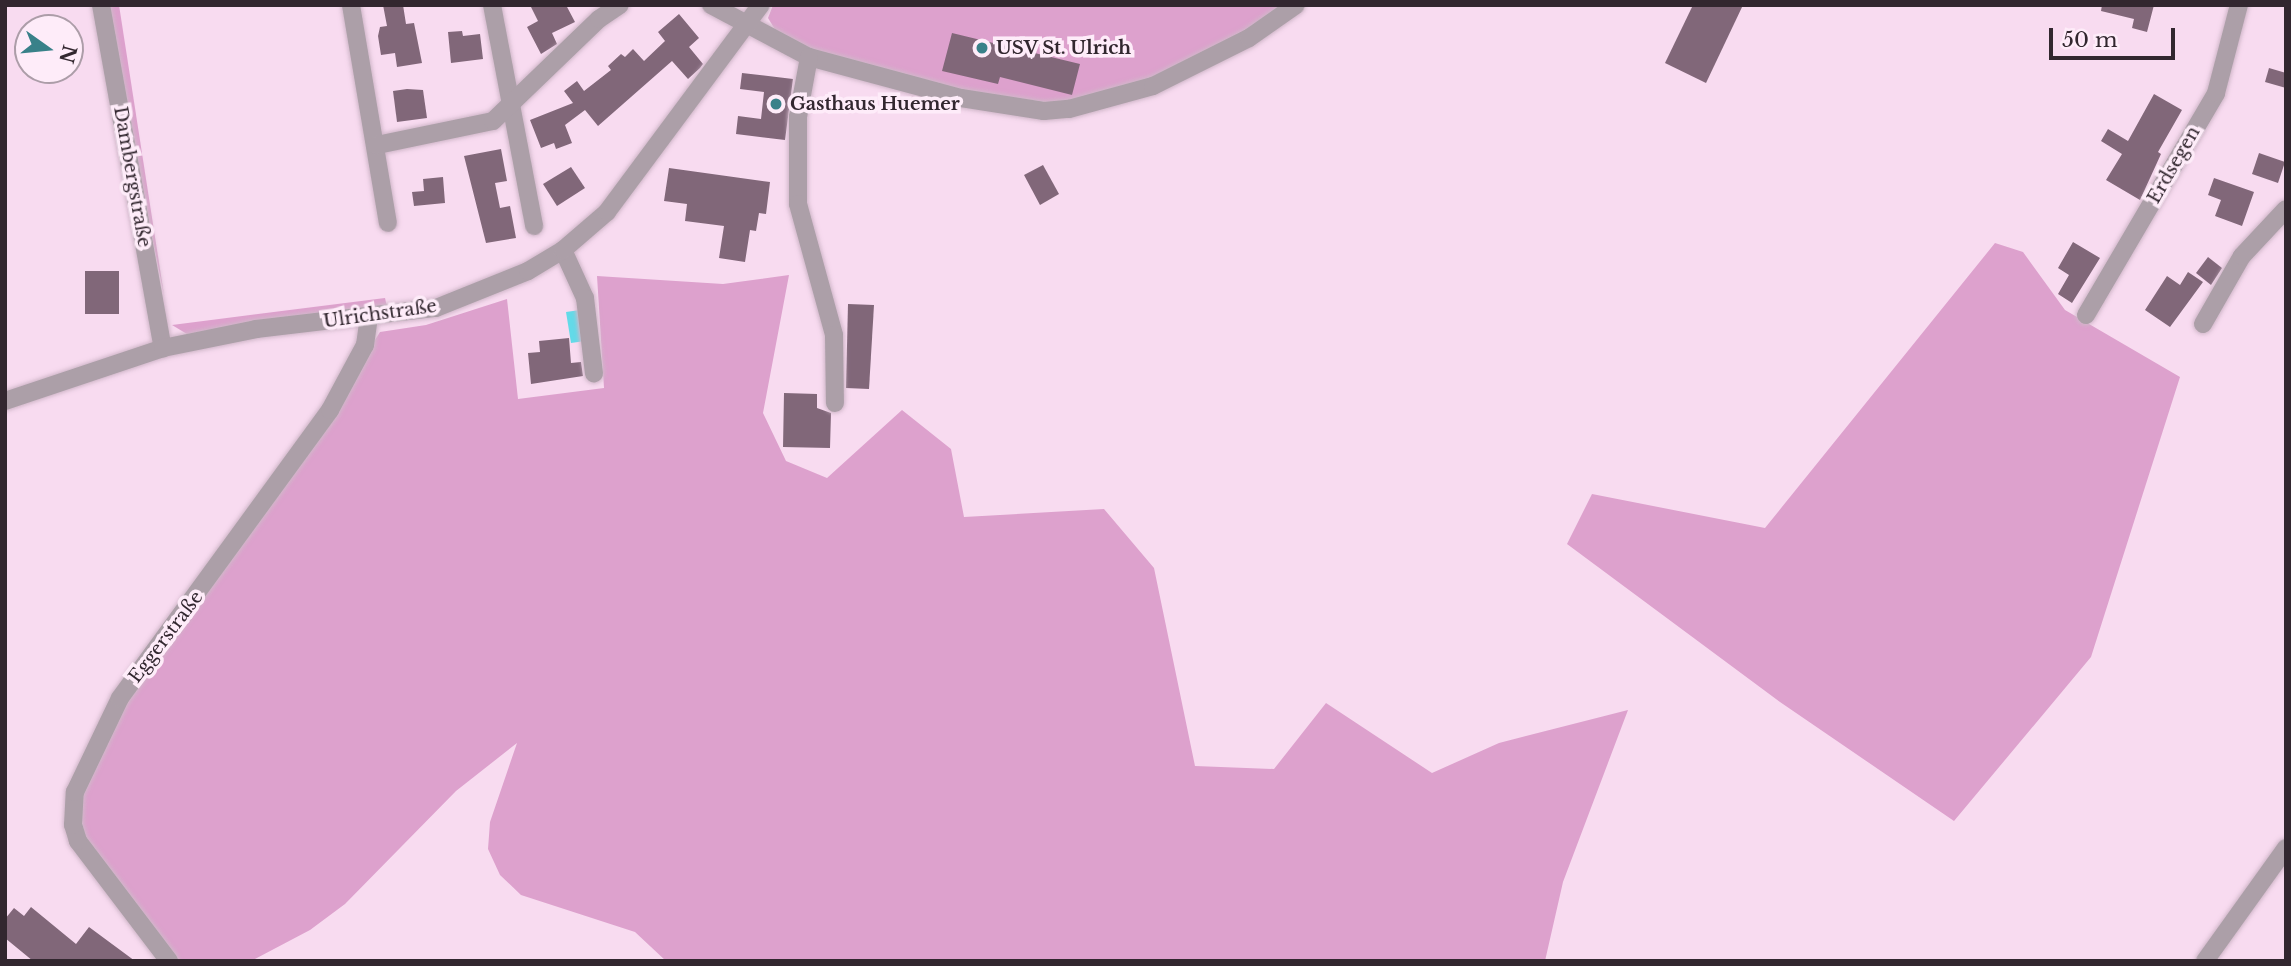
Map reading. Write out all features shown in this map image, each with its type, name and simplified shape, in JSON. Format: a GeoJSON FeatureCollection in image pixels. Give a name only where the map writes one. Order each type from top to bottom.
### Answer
{"type":"FeatureCollection","features":[{"type":"Feature","properties":{"kind":"street","name":"Dambergstraße"},"geometry":{"type":"LineString","coordinates":[[101,5],[163,348]]}},
{"type":"Feature","properties":{"kind":"street"},"geometry":{"type":"LineString","coordinates":[[351,5],[377,145],[387,223]]}},
{"type":"Feature","properties":{"kind":"street"},"geometry":{"type":"LineString","coordinates":[[492,5],[534,226]]}},
{"type":"Feature","properties":{"kind":"street"},"geometry":{"type":"LineString","coordinates":[[377,145],[483,125],[510,108],[592,25],[620,5]]}},
{"type":"Feature","properties":{"kind":"street"},"geometry":{"type":"LineString","coordinates":[[711,5],[745,26],[808,57],[1020,111],[1069,109],[1153,86],[1249,38],[1296,5]]}},
{"type":"Feature","properties":{"kind":"street","name":"Ulrichstraße"},"geometry":{"type":"LineString","coordinates":[[5,401],[163,348],[256,329],[369,318],[465,299],[563,250],[607,212],[632,183],[761,5]]}},
{"type":"Feature","properties":{"kind":"street","name":"Erdsegen"},"geometry":{"type":"LineString","coordinates":[[2086,315],[2216,93],[2239,5]]}},
{"type":"Feature","properties":{"kind":"street"},"geometry":{"type":"LineString","coordinates":[[808,57],[798,117],[798,204],[834,335],[835,403]]}},
{"type":"Feature","properties":{"kind":"street"},"geometry":{"type":"LineString","coordinates":[[2203,324],[2242,256],[2286,209]]}},
{"type":"Feature","properties":{"kind":"street"},"geometry":{"type":"LineString","coordinates":[[563,250],[585,298],[594,373]]}},
{"type":"Feature","properties":{"kind":"street","name":"Eggerstraße"},"geometry":{"type":"LineString","coordinates":[[169,961],[78,841],[73,825],[75,792],[120,698],[340,393],[365,345],[369,318]]}},
{"type":"Feature","properties":{"kind":"street"},"geometry":{"type":"LineString","coordinates":[[2205,961],[2286,848]]}},
{"type":"Feature","properties":{"kind":"shaded area"},"geometry":{"type":"Polygon","coordinates":[[[108,5],[119,5],[164,295],[136,159],[108,5]]]}},
{"type":"Feature","properties":{"kind":"shaded area"},"geometry":{"type":"Polygon","coordinates":[[[773,5],[1286,5],[1226,43],[1150,81],[1057,103],[979,94],[848,64],[779,36],[768,18],[773,5]]]}},
{"type":"Feature","properties":{"kind":"shaded area"},"geometry":{"type":"Polygon","coordinates":[[[1995,243],[2023,252],[2065,310],[2180,377],[2091,657],[1954,821],[1780,702],[1567,544],[1592,494],[1765,528],[1995,243]]]}},
{"type":"Feature","properties":{"kind":"shaded area"},"geometry":{"type":"Polygon","coordinates":[[[789,275],[763,413],[786,461],[827,478],[902,410],[951,449],[964,517],[1104,509],[1154,568],[1195,766],[1274,769],[1326,703],[1432,773],[1499,743],[1628,710],[1563,882],[1545,961],[666,961],[635,932],[521,895],[500,875],[488,849],[490,822],[517,743],[456,791],[345,904],[310,930],[251,961],[175,961],[85,838],[80,809],[84,786],[121,710],[279,493],[380,332],[426,325],[507,299],[518,399],[604,388],[597,276],[723,284],[789,275]]]}},
{"type":"Feature","properties":{"kind":"shaded area"},"geometry":{"type":"Polygon","coordinates":[[[385,298],[387,307],[187,334],[172,325],[385,298]]]}},
{"type":"Feature","properties":{"kind":"water"},"geometry":{"type":"Polygon","coordinates":[[[580,310],[585,341],[571,343],[566,312],[580,310]]]}},
{"type":"Feature","properties":{"kind":"building"},"geometry":{"type":"Polygon","coordinates":[[[383,5],[403,5],[406,24],[414,23],[422,63],[397,67],[395,53],[381,55],[378,36],[380,27],[387,26],[383,5]]]}},
{"type":"Feature","properties":{"kind":"building"},"geometry":{"type":"Polygon","coordinates":[[[530,5],[566,5],[575,22],[552,33],[557,44],[541,54],[527,27],[538,21],[530,5]]]}},
{"type":"Feature","properties":{"kind":"building"},"geometry":{"type":"Polygon","coordinates":[[[1693,5],[1743,5],[1706,83],[1665,63],[1693,5]]]}},
{"type":"Feature","properties":{"kind":"building"},"geometry":{"type":"Polygon","coordinates":[[[2102,5],[2154,5],[2147,32],[2132,28],[2134,19],[2101,11],[2102,5]]]}},
{"type":"Feature","properties":{"kind":"building"},"geometry":{"type":"Polygon","coordinates":[[[679,14],[699,38],[689,47],[703,64],[700,68],[688,79],[672,61],[598,126],[585,110],[565,125],[572,143],[556,149],[554,143],[541,148],[530,120],[573,103],[564,91],[577,81],[584,91],[611,70],[608,66],[621,54],[625,57],[633,49],[644,61],[665,41],[658,32],[679,14]]]}},
{"type":"Feature","properties":{"kind":"building"},"geometry":{"type":"Polygon","coordinates":[[[462,31],[463,36],[480,34],[483,59],[451,63],[448,32],[462,31]]]}},
{"type":"Feature","properties":{"kind":"building","name":"USV St. Ulrich"},"geometry":{"type":"Polygon","coordinates":[[[952,33],[1080,64],[1072,95],[1000,77],[998,84],[942,71],[952,33]]]}},
{"type":"Feature","properties":{"kind":"building"},"geometry":{"type":"Polygon","coordinates":[[[2269,68],[2286,73],[2286,88],[2265,82],[2269,68]]]}},
{"type":"Feature","properties":{"kind":"building","name":"Gasthaus Huemer"},"geometry":{"type":"Polygon","coordinates":[[[742,73],[793,79],[785,140],[736,134],[738,116],[761,119],[764,92],[740,89],[742,73]]]}},
{"type":"Feature","properties":{"kind":"building"},"geometry":{"type":"Polygon","coordinates":[[[423,90],[427,118],[397,122],[393,91],[423,90]]]}},
{"type":"Feature","properties":{"kind":"building"},"geometry":{"type":"Polygon","coordinates":[[[2154,94],[2182,110],[2158,152],[2161,154],[2140,200],[2106,180],[2122,154],[2101,141],[2108,129],[2128,141],[2154,94]]]}},
{"type":"Feature","properties":{"kind":"building"},"geometry":{"type":"Polygon","coordinates":[[[501,149],[507,181],[495,183],[500,208],[510,206],[516,238],[486,243],[464,156],[501,149]]]}},
{"type":"Feature","properties":{"kind":"building"},"geometry":{"type":"Polygon","coordinates":[[[2259,153],[2285,162],[2278,183],[2252,174],[2259,153]]]}},
{"type":"Feature","properties":{"kind":"building"},"geometry":{"type":"Polygon","coordinates":[[[1043,165],[1059,194],[1040,205],[1024,175],[1043,165]]]}},
{"type":"Feature","properties":{"kind":"building"},"geometry":{"type":"Polygon","coordinates":[[[571,167],[585,188],[557,206],[543,184],[571,167]]]}},
{"type":"Feature","properties":{"kind":"building"},"geometry":{"type":"Polygon","coordinates":[[[669,168],[770,182],[766,214],[759,213],[756,231],[750,230],[745,262],[719,258],[724,226],[685,221],[687,204],[664,201],[669,168]]]}},
{"type":"Feature","properties":{"kind":"building"},"geometry":{"type":"Polygon","coordinates":[[[443,177],[445,203],[414,206],[412,192],[424,191],[423,179],[443,177]]]}},
{"type":"Feature","properties":{"kind":"building"},"geometry":{"type":"Polygon","coordinates":[[[2214,178],[2254,192],[2242,226],[2215,216],[2221,200],[2208,195],[2214,178]]]}},
{"type":"Feature","properties":{"kind":"building"},"geometry":{"type":"Polygon","coordinates":[[[2073,242],[2100,258],[2072,303],[2058,294],[2069,275],[2058,268],[2073,242]]]}},
{"type":"Feature","properties":{"kind":"building"},"geometry":{"type":"Polygon","coordinates":[[[2208,257],[2222,268],[2211,285],[2196,273],[2208,257]]]}},
{"type":"Feature","properties":{"kind":"building"},"geometry":{"type":"Polygon","coordinates":[[[85,271],[119,271],[119,314],[85,314],[85,271]]]}},
{"type":"Feature","properties":{"kind":"building"},"geometry":{"type":"Polygon","coordinates":[[[2188,272],[2203,282],[2170,327],[2145,310],[2167,276],[2180,285],[2188,272]]]}},
{"type":"Feature","properties":{"kind":"building"},"geometry":{"type":"Polygon","coordinates":[[[848,304],[874,305],[869,389],[846,388],[848,304]]]}},
{"type":"Feature","properties":{"kind":"building"},"geometry":{"type":"Polygon","coordinates":[[[569,338],[571,363],[581,362],[583,376],[531,384],[528,353],[540,352],[539,341],[569,338]]]}},
{"type":"Feature","properties":{"kind":"building"},"geometry":{"type":"Polygon","coordinates":[[[784,393],[817,394],[817,408],[831,413],[830,448],[783,447],[784,393]]]}},
{"type":"Feature","properties":{"kind":"building"},"geometry":{"type":"Polygon","coordinates":[[[31,907],[76,944],[89,927],[135,961],[33,961],[5,938],[5,919],[14,908],[24,916],[31,907]]]}},
{"type":"Feature","properties":{"kind":"place","name":"USV St. Ulrich"},"geometry":{"type":"Point","coordinates":[982,48]}},
{"type":"Feature","properties":{"kind":"place","name":"Gasthaus Huemer"},"geometry":{"type":"Point","coordinates":[776,104]}}]}
